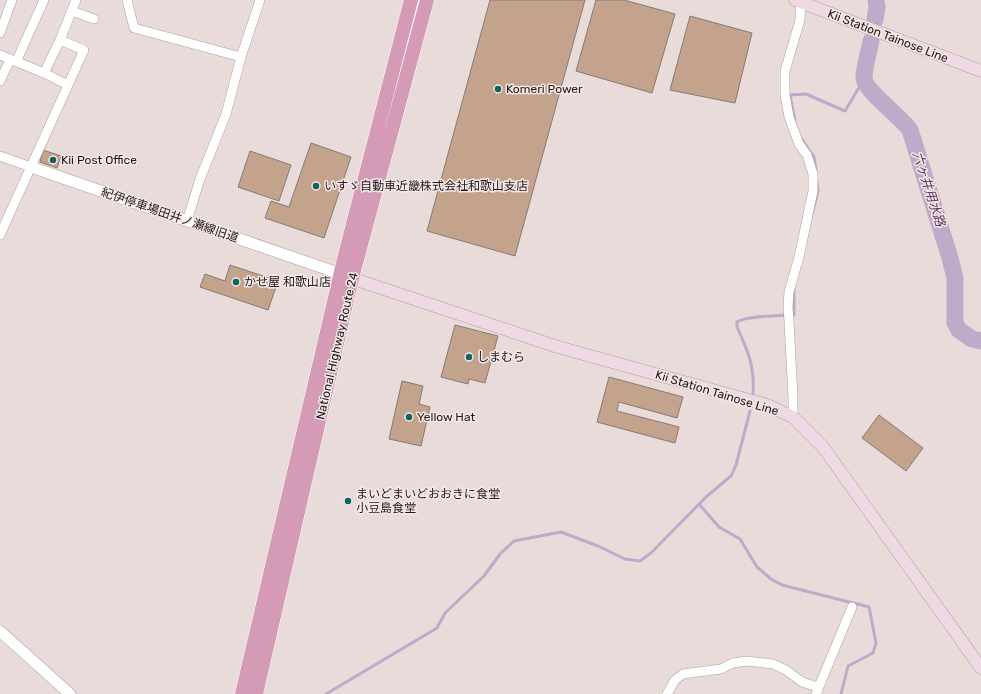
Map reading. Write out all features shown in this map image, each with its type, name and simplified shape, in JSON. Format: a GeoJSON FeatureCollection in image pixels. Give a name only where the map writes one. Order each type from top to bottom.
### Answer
{"type":"FeatureCollection","features":[{"type":"Feature","properties":{"kind":"highway","name":"National Highway Route 24"},"geometry":{"type":"LineString","coordinates":[[242,694],[346,276],[411,0]]}},
{"type":"Feature","properties":{"kind":"highway","name":"National Highway Route 24"},"geometry":{"type":"LineString","coordinates":[[256,694],[346,276],[427,0]]}},
{"type":"Feature","properties":{"kind":"main road","name":"Kii Station Tainose Line"},"geometry":{"type":"LineString","coordinates":[[799,1],[981,71]]}},
{"type":"Feature","properties":{"kind":"main road","name":"Kii Station Tainose Line"},"geometry":{"type":"LineString","coordinates":[[346,276],[558,347],[767,405],[793,417],[823,446],[981,668]]}},
{"type":"Feature","properties":{"kind":"street"},"geometry":{"type":"LineString","coordinates":[[0,33],[12,0]]}},
{"type":"Feature","properties":{"kind":"street"},"geometry":{"type":"LineString","coordinates":[[0,81],[13,61],[44,0]]}},
{"type":"Feature","properties":{"kind":"street"},"geometry":{"type":"LineString","coordinates":[[44,74],[76,0]]}},
{"type":"Feature","properties":{"kind":"street"},"geometry":{"type":"LineString","coordinates":[[127,0],[134,28],[241,58]]}},
{"type":"Feature","properties":{"kind":"street"},"geometry":{"type":"LineString","coordinates":[[187,221],[200,179],[226,114],[241,58],[260,0]]}},
{"type":"Feature","properties":{"kind":"street"},"geometry":{"type":"LineString","coordinates":[[793,417],[790,321],[788,307],[789,292],[813,191],[813,174],[807,155],[799,144],[789,117],[784,95],[785,71],[800,20],[799,1]]}},
{"type":"Feature","properties":{"kind":"street"},"geometry":{"type":"LineString","coordinates":[[72,11],[94,19]]}},
{"type":"Feature","properties":{"kind":"street"},"geometry":{"type":"LineString","coordinates":[[0,235],[84,50],[60,40]]}},
{"type":"Feature","properties":{"kind":"street"},"geometry":{"type":"LineString","coordinates":[[0,55],[68,85]]}},
{"type":"Feature","properties":{"kind":"street","name":"紀伊停車場田井ノ瀬線旧道"},"geometry":{"type":"LineString","coordinates":[[0,156],[346,276]]}},
{"type":"Feature","properties":{"kind":"street"},"geometry":{"type":"LineString","coordinates":[[666,694],[675,680],[683,674],[721,669],[734,663],[748,661],[773,664],[786,670],[817,691],[852,606]]}},
{"type":"Feature","properties":{"kind":"street"},"geometry":{"type":"LineString","coordinates":[[0,631],[70,694]]}},
{"type":"Feature","properties":{"kind":"building"},"geometry":{"type":"Polygon","coordinates":[[[490,0],[585,0],[515,256],[427,231],[490,0]]]}},
{"type":"Feature","properties":{"kind":"building"},"geometry":{"type":"Polygon","coordinates":[[[596,0],[624,0],[675,14],[652,93],[576,71],[596,0]]]}},
{"type":"Feature","properties":{"kind":"building"},"geometry":{"type":"Polygon","coordinates":[[[690,16],[752,33],[735,103],[670,90],[690,16]]]}},
{"type":"Feature","properties":{"kind":"building"},"geometry":{"type":"Polygon","coordinates":[[[311,143],[351,157],[324,238],[265,218],[271,201],[289,207],[311,143]]]}},
{"type":"Feature","properties":{"kind":"building"},"geometry":{"type":"Polygon","coordinates":[[[43,150],[61,156],[57,168],[40,162],[43,150]]]}},
{"type":"Feature","properties":{"kind":"building"},"geometry":{"type":"Polygon","coordinates":[[[250,151],[291,165],[279,201],[238,187],[250,151]]]}},
{"type":"Feature","properties":{"kind":"building"},"geometry":{"type":"Polygon","coordinates":[[[230,265],[278,281],[268,310],[200,287],[205,274],[225,281],[230,265]]]}},
{"type":"Feature","properties":{"kind":"building","name":"しまむら"},"geometry":{"type":"Polygon","coordinates":[[[455,325],[498,336],[485,383],[469,379],[468,384],[441,377],[455,325]]]}},
{"type":"Feature","properties":{"kind":"building"},"geometry":{"type":"Polygon","coordinates":[[[609,377],[683,397],[677,418],[619,402],[617,411],[679,427],[675,443],[597,422],[609,377]]]}},
{"type":"Feature","properties":{"kind":"building"},"geometry":{"type":"Polygon","coordinates":[[[402,381],[423,386],[419,404],[430,407],[421,446],[389,439],[402,381]]]}},
{"type":"Feature","properties":{"kind":"building"},"geometry":{"type":"Polygon","coordinates":[[[879,415],[923,448],[906,471],[862,438],[879,415]]]}},
{"type":"Feature","properties":{"kind":"waterway","name":"六ヶ井用水路"},"geometry":{"type":"LineString","coordinates":[[875,20],[877,7],[876,0]]}},
{"type":"Feature","properties":{"kind":"waterway","name":"六ヶ井用水路"},"geometry":{"type":"LineString","coordinates":[[871,41],[864,78],[876,96],[910,130],[955,278],[955,323],[959,330],[972,339],[981,341]]}},
{"type":"Feature","properties":{"kind":"waterway"},"geometry":{"type":"LineString","coordinates":[[795,121],[790,95],[806,94],[845,111],[864,79]]}},
{"type":"Feature","properties":{"kind":"waterway"},"geometry":{"type":"LineString","coordinates":[[801,138],[814,157],[816,170]]}},
{"type":"Feature","properties":{"kind":"waterway"},"geometry":{"type":"LineString","coordinates":[[812,215],[818,191],[817,181]]}},
{"type":"Feature","properties":{"kind":"waterway"},"geometry":{"type":"LineString","coordinates":[[753,395],[752,368],[737,327],[737,322],[756,317],[794,315],[794,288]]}},
{"type":"Feature","properties":{"kind":"waterway"},"geometry":{"type":"LineString","coordinates":[[326,694],[437,628],[445,613],[484,576],[500,554],[514,541],[561,532],[598,546],[625,559],[640,561],[651,553],[706,497],[731,476],[736,465],[750,411]]}},
{"type":"Feature","properties":{"kind":"waterway"},"geometry":{"type":"LineString","coordinates":[[699,504],[719,527],[740,539],[757,567],[771,579],[782,585],[869,607],[876,643],[873,653],[848,666],[841,694]]}},
{"type":"Feature","properties":{"kind":"place","name":"Komeri Power"},"geometry":{"type":"Point","coordinates":[498,89]}},
{"type":"Feature","properties":{"kind":"place","name":"Kii Post Office"},"geometry":{"type":"Point","coordinates":[53,160]}},
{"type":"Feature","properties":{"kind":"place","name":"いすゞ自動車近畿株式会社和歌山支店"},"geometry":{"type":"Point","coordinates":[316,186]}},
{"type":"Feature","properties":{"kind":"place","name":"かせ屋 和歌山店"},"geometry":{"type":"Point","coordinates":[236,282]}},
{"type":"Feature","properties":{"kind":"place","name":"しまむら"},"geometry":{"type":"Point","coordinates":[469,357]}},
{"type":"Feature","properties":{"kind":"place","name":"Yellow Hat"},"geometry":{"type":"Point","coordinates":[409,417]}},
{"type":"Feature","properties":{"kind":"place","name":"まいどまいどおおきに食堂 小豆島食堂"},"geometry":{"type":"Point","coordinates":[348,501]}}]}
